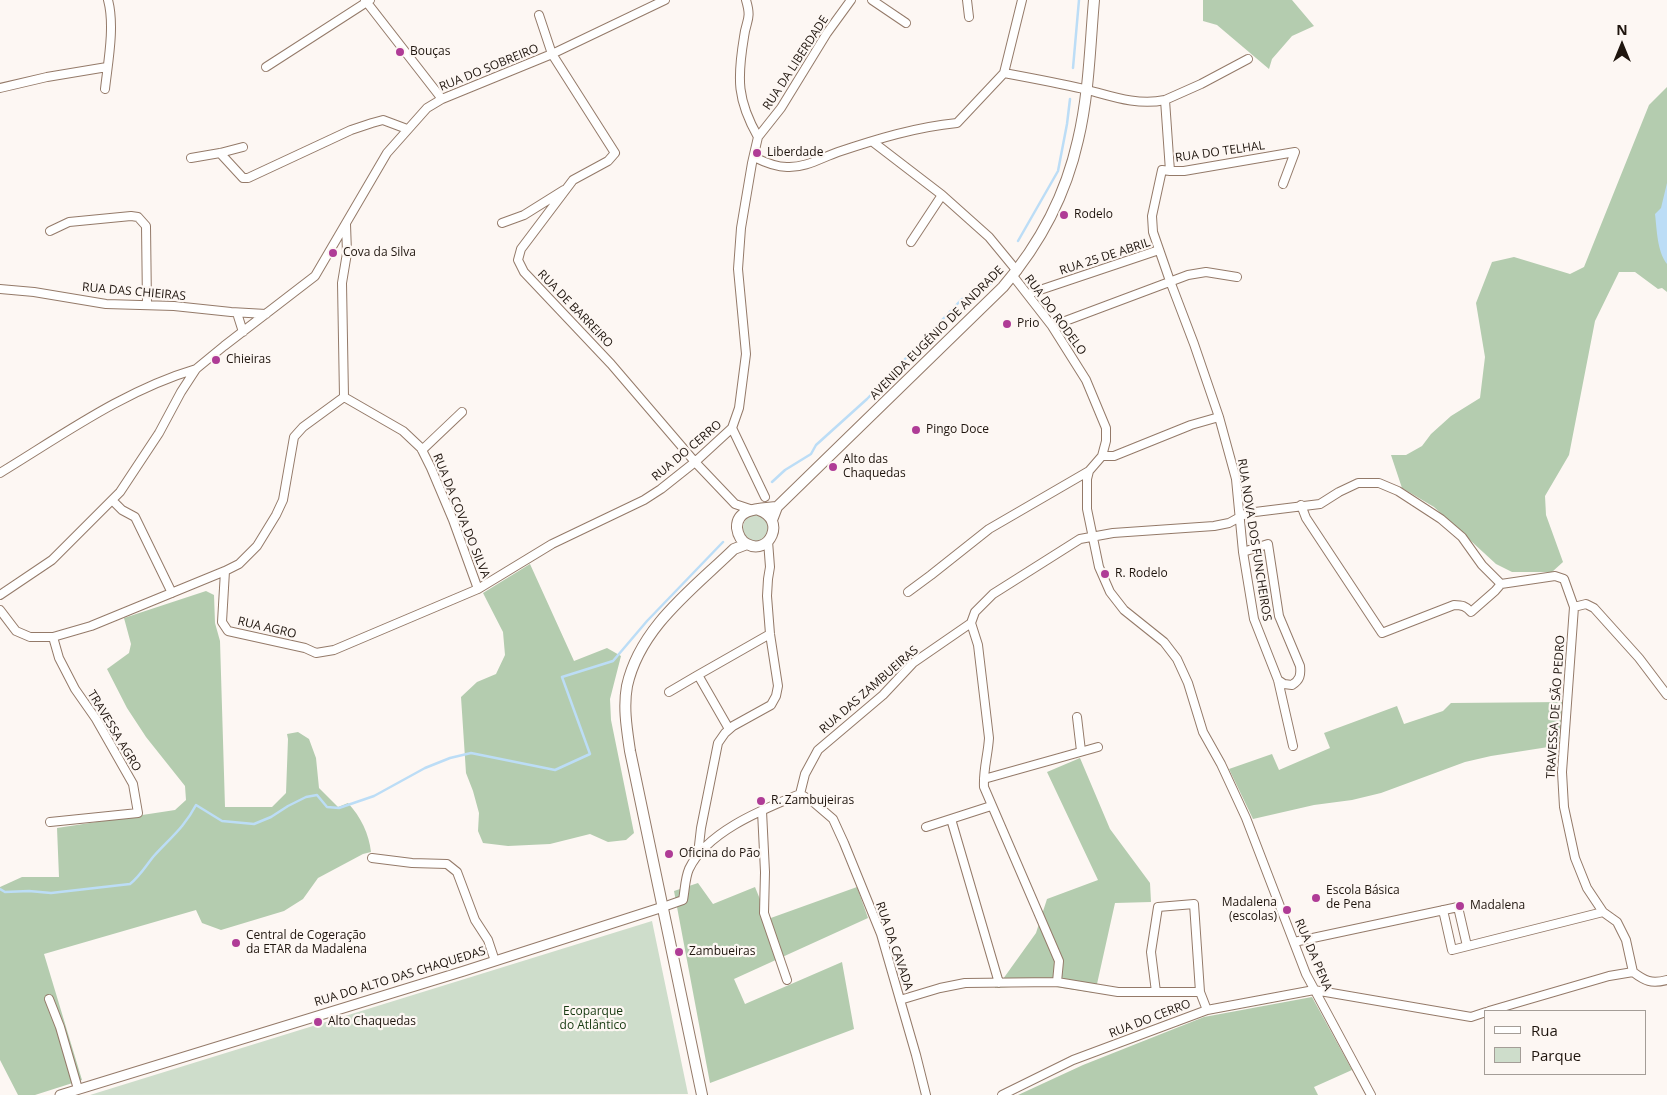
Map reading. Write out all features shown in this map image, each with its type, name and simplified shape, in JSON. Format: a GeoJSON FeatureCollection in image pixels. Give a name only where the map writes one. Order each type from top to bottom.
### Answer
{"type":"FeatureCollection","features":[{"type":"Feature","properties":{"kind":"main road","name":"AVENIDA EUGÉNIO DE ANDRADE"},"geometry":{"type":"LineString","coordinates":[[768,541],[773,531],[772,520],[776,507],[1015,274],[1052,214],[1070,172],[1079,138],[1086,90],[1094,0]]}},
{"type":"Feature","properties":{"kind":"main road"},"geometry":{"type":"LineString","coordinates":[[734,549],[739,536],[737,524],[743,514],[776,507]]}},
{"type":"Feature","properties":{"kind":"main road"},"geometry":{"type":"LineString","coordinates":[[756,510],[769,515],[772,520]]}},
{"type":"Feature","properties":{"kind":"main road"},"geometry":{"type":"LineString","coordinates":[[739,536],[746,544]]}},
{"type":"Feature","properties":{"kind":"main road"},"geometry":{"type":"LineString","coordinates":[[702,1095],[630,751],[626,718],[627,688],[635,662],[648,637],[664,617],[734,549],[746,544],[758,546],[768,541]]}},
{"type":"Feature","properties":{"kind":"street"},"geometry":{"type":"LineString","coordinates":[[105,89],[110,25],[108,0]]}},
{"type":"Feature","properties":{"kind":"street","name":"RUA DO SOBREIRO"},"geometry":{"type":"LineString","coordinates":[[196,369],[315,276],[387,153],[427,108],[442,99],[552,54],[664,0]]}},
{"type":"Feature","properties":{"kind":"street"},"geometry":{"type":"LineString","coordinates":[[746,0],[749,10],[749,22],[744,32],[739,78],[741,97],[748,118],[758,137]]}},
{"type":"Feature","properties":{"kind":"street","name":"RUA DA LIBERDADE"},"geometry":{"type":"LineString","coordinates":[[758,137],[781,108],[823,40],[851,0]]}},
{"type":"Feature","properties":{"kind":"street"},"geometry":{"type":"LineString","coordinates":[[872,0],[906,23]]}},
{"type":"Feature","properties":{"kind":"street"},"geometry":{"type":"LineString","coordinates":[[967,0],[969,17]]}},
{"type":"Feature","properties":{"kind":"street"},"geometry":{"type":"LineString","coordinates":[[754,157],[768,163],[786,167],[806,165],[836,153],[908,130],[957,123],[1004,73],[1022,0]]}},
{"type":"Feature","properties":{"kind":"street"},"geometry":{"type":"LineString","coordinates":[[266,67],[367,1],[442,99]]}},
{"type":"Feature","properties":{"kind":"street"},"geometry":{"type":"LineString","coordinates":[[539,15],[552,54]]}},
{"type":"Feature","properties":{"kind":"street","name":"RUA DE BARREIRO"},"geometry":{"type":"LineString","coordinates":[[552,54],[615,153],[608,162],[574,180],[521,249],[518,260],[524,272],[611,364],[694,462],[734,504],[756,510]]}},
{"type":"Feature","properties":{"kind":"street"},"geometry":{"type":"LineString","coordinates":[[1004,73],[1086,90],[1122,100],[1156,102],[1201,84],[1248,59]]}},
{"type":"Feature","properties":{"kind":"street"},"geometry":{"type":"LineString","coordinates":[[0,88],[47,77],[107,67]]}},
{"type":"Feature","properties":{"kind":"street","name":"RUA DO TELHAL"},"geometry":{"type":"LineString","coordinates":[[1164,100],[1170,171],[1184,172],[1295,152],[1283,184]]}},
{"type":"Feature","properties":{"kind":"street"},"geometry":{"type":"LineString","coordinates":[[220,153],[243,178],[248,178],[351,130],[372,123],[383,120],[407,129]]}},
{"type":"Feature","properties":{"kind":"street","name":"RUA DO CERRO"},"geometry":{"type":"LineString","coordinates":[[478,589],[552,544],[644,500],[661,489],[694,462],[732,428],[739,408],[746,354],[738,269],[741,228],[758,137]]}},
{"type":"Feature","properties":{"kind":"street","name":"RUA DO RODELO"},"geometry":{"type":"LineString","coordinates":[[873,142],[942,195],[989,236],[1052,326],[1086,380],[1106,428],[1106,441],[1102,456]]}},
{"type":"Feature","properties":{"kind":"street"},"geometry":{"type":"LineString","coordinates":[[191,158],[220,153],[243,146]]}},
{"type":"Feature","properties":{"kind":"street"},"geometry":{"type":"LineString","coordinates":[[1159,250],[1153,232],[1152,216],[1162,170],[1170,171]]}},
{"type":"Feature","properties":{"kind":"street"},"geometry":{"type":"LineString","coordinates":[[502,223],[524,215],[560,191],[567,189]]}},
{"type":"Feature","properties":{"kind":"street"},"geometry":{"type":"LineString","coordinates":[[911,242],[942,195]]}},
{"type":"Feature","properties":{"kind":"street"},"geometry":{"type":"LineString","coordinates":[[50,231],[69,222],[131,216],[138,217],[146,226],[147,305]]}},
{"type":"Feature","properties":{"kind":"street"},"geometry":{"type":"LineString","coordinates":[[0,610],[16,631],[30,637],[53,637],[91,626],[225,571],[238,564],[257,546],[283,500],[294,437],[303,427],[344,397],[342,283],[347,253],[346,224]]}},
{"type":"Feature","properties":{"kind":"street","name":"RUA 25 DE ABRIL"},"geometry":{"type":"LineString","coordinates":[[1028,294],[1159,250],[1170,282]]}},
{"type":"Feature","properties":{"kind":"street"},"geometry":{"type":"LineString","coordinates":[[1052,326],[1170,282],[1206,272],[1237,277]]}},
{"type":"Feature","properties":{"kind":"street","name":"RUA NOVA DOS FUNCHEIROS"},"geometry":{"type":"LineString","coordinates":[[1170,282],[1219,417],[1236,478],[1243,552],[1254,619],[1278,680],[1293,746]]}},
{"type":"Feature","properties":{"kind":"street","name":"RUA DAS CHIEIRAS"},"geometry":{"type":"LineString","coordinates":[[0,289],[34,292],[106,304],[147,305],[266,314]]}},
{"type":"Feature","properties":{"kind":"street"},"geometry":{"type":"LineString","coordinates":[[237,313],[243,332]]}},
{"type":"Feature","properties":{"kind":"street"},"geometry":{"type":"LineString","coordinates":[[0,473],[119,400],[170,377],[196,369]]}},
{"type":"Feature","properties":{"kind":"street"},"geometry":{"type":"LineString","coordinates":[[0,595],[52,560],[120,492],[159,433],[196,369]]}},
{"type":"Feature","properties":{"kind":"street","name":"RUA DA COVA DO SILVA"},"geometry":{"type":"LineString","coordinates":[[344,397],[403,431],[422,450],[453,520],[478,589]]}},
{"type":"Feature","properties":{"kind":"street"},"geometry":{"type":"LineString","coordinates":[[422,450],[462,412]]}},
{"type":"Feature","properties":{"kind":"street"},"geometry":{"type":"LineString","coordinates":[[908,592],[932,576],[989,529],[1089,471],[1102,456],[1114,456],[1190,425],[1219,417]]}},
{"type":"Feature","properties":{"kind":"street"},"geometry":{"type":"LineString","coordinates":[[732,428],[765,497]]}},
{"type":"Feature","properties":{"kind":"street"},"geometry":{"type":"LineString","coordinates":[[1089,471],[1087,479],[1087,508],[1093,536]]}},
{"type":"Feature","properties":{"kind":"street","name":"RUA DAS ZAMBUEIRAS"},"geometry":{"type":"LineString","coordinates":[[800,794],[805,774],[818,750],[883,695],[913,663],[971,624],[975,612],[993,594],[1080,539],[1149,530],[1214,526],[1229,523],[1247,514],[1301,505],[1320,504],[1358,483],[1379,483],[1398,491],[1440,519],[1462,538],[1482,565],[1501,584]]}},
{"type":"Feature","properties":{"kind":"street"},"geometry":{"type":"LineString","coordinates":[[112,500],[122,510],[135,517],[172,593]]}},
{"type":"Feature","properties":{"kind":"street"},"geometry":{"type":"LineString","coordinates":[[734,504],[737,524]]}},
{"type":"Feature","properties":{"kind":"street"},"geometry":{"type":"LineString","coordinates":[[1301,505],[1306,518],[1382,633],[1454,605],[1467,607],[1471,612],[1501,584],[1555,576],[1564,579],[1574,607],[1586,604],[1594,608],[1639,658],[1667,695]]}},
{"type":"Feature","properties":{"kind":"street","name":"RUA DA PENA"},"geometry":{"type":"LineString","coordinates":[[1093,536],[1099,567],[1110,592],[1124,610],[1164,642],[1177,659],[1188,683],[1203,732],[1221,764],[1246,818],[1314,990],[1371,1095]]}},
{"type":"Feature","properties":{"kind":"street"},"geometry":{"type":"LineString","coordinates":[[698,854],[701,828],[718,743],[724,733],[771,705],[776,696],[778,686],[770,634],[767,596],[770,567],[768,541]]}},
{"type":"Feature","properties":{"kind":"street"},"geometry":{"type":"LineString","coordinates":[[1243,552],[1268,544],[1279,616],[1300,666],[1298,681],[1292,685],[1284,684],[1278,680]]}},
{"type":"Feature","properties":{"kind":"street"},"geometry":{"type":"LineString","coordinates":[[758,546],[769,557]]}},
{"type":"Feature","properties":{"kind":"street","name":"RUA AGRO"},"geometry":{"type":"LineString","coordinates":[[225,571],[222,622],[228,631],[305,648],[316,653],[334,650],[478,589]]}},
{"type":"Feature","properties":{"kind":"street","name":"TRAVESSA DE SÃO PEDRO"},"geometry":{"type":"LineString","coordinates":[[1574,607],[1562,772],[1564,807],[1575,858],[1587,888],[1603,912],[1616,922],[1623,934],[1633,972]]}},
{"type":"Feature","properties":{"kind":"street"},"geometry":{"type":"LineString","coordinates":[[971,624],[978,645],[989,738],[984,787],[1059,960],[1057,982]]}},
{"type":"Feature","properties":{"kind":"street"},"geometry":{"type":"LineString","coordinates":[[669,692],[770,634]]}},
{"type":"Feature","properties":{"kind":"street","name":"TRAVESSA AGRO"},"geometry":{"type":"LineString","coordinates":[[50,822],[138,813],[133,784],[96,719],[71,681],[59,658],[53,637]]}},
{"type":"Feature","properties":{"kind":"street"},"geometry":{"type":"LineString","coordinates":[[698,676],[729,729]]}},
{"type":"Feature","properties":{"kind":"street"},"geometry":{"type":"LineString","coordinates":[[1077,717],[1081,751]]}},
{"type":"Feature","properties":{"kind":"street"},"geometry":{"type":"LineString","coordinates":[[984,779],[1098,746]]}},
{"type":"Feature","properties":{"kind":"street"},"geometry":{"type":"LineString","coordinates":[[698,854],[738,823],[800,794]]}},
{"type":"Feature","properties":{"kind":"street","name":"RUA DA CAVADA"},"geometry":{"type":"LineString","coordinates":[[800,794],[833,818],[881,934],[926,1095]]}},
{"type":"Feature","properties":{"kind":"street"},"geometry":{"type":"LineString","coordinates":[[926,827],[991,806]]}},
{"type":"Feature","properties":{"kind":"street"},"geometry":{"type":"LineString","coordinates":[[762,811],[765,872],[764,913],[787,980]]}},
{"type":"Feature","properties":{"kind":"street"},"geometry":{"type":"LineString","coordinates":[[951,819],[999,982]]}},
{"type":"Feature","properties":{"kind":"street","name":"RUA DO ALTO DAS CHAQUEDAS"},"geometry":{"type":"LineString","coordinates":[[60,1095],[683,900],[688,871],[698,854]]}},
{"type":"Feature","properties":{"kind":"street"},"geometry":{"type":"LineString","coordinates":[[372,858],[412,863],[447,864],[457,872],[475,920],[488,940],[495,960]]}},
{"type":"Feature","properties":{"kind":"street"},"geometry":{"type":"LineString","coordinates":[[1156,992],[1151,952],[1158,907],[1194,904],[1200,992],[1207,1010]]}},
{"type":"Feature","properties":{"kind":"street"},"geometry":{"type":"LineString","coordinates":[[1294,942],[1458,907],[1467,946]]}},
{"type":"Feature","properties":{"kind":"street"},"geometry":{"type":"LineString","coordinates":[[1443,910],[1452,950],[1603,912]]}},
{"type":"Feature","properties":{"kind":"street"},"geometry":{"type":"LineString","coordinates":[[1494,1010],[1609,976],[1633,972],[1644,980],[1658,982],[1667,980]]}},
{"type":"Feature","properties":{"kind":"street"},"geometry":{"type":"LineString","coordinates":[[900,1000],[965,982],[1057,982],[1118,992],[1200,992]]}},
{"type":"Feature","properties":{"kind":"street"},"geometry":{"type":"LineString","coordinates":[[1314,990],[1471,1017],[1484,1013]]}},
{"type":"Feature","properties":{"kind":"street","name":"RUA DO CERRO"},"geometry":{"type":"LineString","coordinates":[[1002,1095],[1073,1060],[1207,1010],[1314,990]]}},
{"type":"Feature","properties":{"kind":"street"},"geometry":{"type":"LineString","coordinates":[[49,998],[60,1027],[78,1090]]}},
{"type":"Feature","properties":{"kind":"green space"},"geometry":{"type":"Polygon","coordinates":[[[1203,0],[1292,0],[1314,26],[1292,36],[1272,59],[1269,69],[1217,25],[1203,21],[1203,0]]]}},
{"type":"Feature","properties":{"kind":"green space"},"geometry":{"type":"Polygon","coordinates":[[[1667,87],[1667,292],[1662,288],[1658,289],[1635,272],[1619,272],[1595,321],[1569,455],[1545,496],[1546,515],[1563,562],[1552,572],[1512,572],[1496,564],[1434,507],[1402,488],[1391,455],[1406,455],[1422,446],[1431,434],[1451,416],[1480,398],[1485,357],[1476,303],[1492,262],[1514,257],[1570,274],[1584,267],[1649,105],[1667,87]]]}},
{"type":"Feature","properties":{"kind":"green space"},"geometry":{"type":"Polygon","coordinates":[[[756,515],[765,519],[769,528],[765,537],[756,541],[747,537],[743,528],[747,519],[756,515]]]}},
{"type":"Feature","properties":{"kind":"green space"},"geometry":{"type":"Polygon","coordinates":[[[530,564],[574,661],[607,648],[621,656],[610,699],[611,720],[634,833],[626,840],[608,842],[590,834],[550,844],[508,846],[483,843],[478,831],[479,813],[466,773],[461,697],[477,682],[496,674],[505,655],[503,632],[483,593],[530,564]]]}},
{"type":"Feature","properties":{"kind":"green space"},"geometry":{"type":"Polygon","coordinates":[[[206,591],[214,595],[215,623],[220,641],[225,807],[272,807],[286,793],[287,734],[298,732],[309,739],[316,758],[319,788],[338,807],[348,803],[353,808],[366,832],[371,852],[363,854],[318,878],[303,899],[284,911],[221,930],[202,923],[196,910],[44,954],[82,1080],[35,1095],[18,1095],[0,1060],[0,887],[22,877],[59,877],[57,828],[175,810],[186,800],[185,786],[146,737],[127,708],[107,669],[129,653],[131,644],[124,618],[206,591]]]}},
{"type":"Feature","properties":{"kind":"green space"},"geometry":{"type":"Polygon","coordinates":[[[1564,702],[1561,745],[1465,762],[1381,793],[1352,800],[1314,805],[1253,819],[1229,769],[1272,754],[1279,770],[1330,748],[1324,733],[1397,706],[1404,724],[1443,711],[1451,703],[1564,702]]]}},
{"type":"Feature","properties":{"kind":"green space"},"geometry":{"type":"Polygon","coordinates":[[[1080,758],[1110,829],[1150,883],[1151,902],[1115,903],[1095,993],[1043,985],[995,988],[1036,933],[1047,899],[1098,880],[1047,772],[1080,758]]]}},
{"type":"Feature","properties":{"kind":"green space"},"geometry":{"type":"Polygon","coordinates":[[[698,883],[713,904],[755,887],[768,919],[857,887],[868,918],[734,979],[745,1004],[842,962],[854,1029],[710,1083],[674,891],[698,883]]]}},
{"type":"Feature","properties":{"kind":"green space","name":"Ecoparque do Atlântico"},"geometry":{"type":"Polygon","coordinates":[[[652,921],[688,1094],[90,1095],[652,921]]]}},
{"type":"Feature","properties":{"kind":"green space"},"geometry":{"type":"Polygon","coordinates":[[[1312,997],[1352,1070],[1314,1087],[1318,1095],[1018,1095],[1083,1065],[1204,1017],[1312,997]]]}},
{"type":"Feature","properties":{"kind":"water"},"geometry":{"type":"Polygon","coordinates":[[[1667,183],[1667,264],[1659,247],[1655,214],[1661,208],[1667,183]]]}},
{"type":"Feature","properties":{"kind":"waterway"},"geometry":{"type":"LineString","coordinates":[[1073,68],[1079,0]]}},
{"type":"Feature","properties":{"kind":"waterway"},"geometry":{"type":"LineString","coordinates":[[1018,241],[1058,171],[1070,99]]}},
{"type":"Feature","properties":{"kind":"waterway"},"geometry":{"type":"LineString","coordinates":[[772,482],[785,470],[811,454],[816,445],[867,399],[962,299],[975,295],[985,289],[1002,270]]}},
{"type":"Feature","properties":{"kind":"waterway"},"geometry":{"type":"LineString","coordinates":[[0,889],[5,892],[29,891],[51,893],[130,884],[181,827],[196,805],[222,821],[254,824],[271,817],[306,797],[317,795],[327,807],[339,808],[374,796],[425,768],[450,758],[471,753],[555,770],[590,754],[562,677],[613,661],[647,621],[723,542]]}},
{"type":"Feature","properties":{"kind":"place","name":"Bouças"},"geometry":{"type":"Point","coordinates":[400,52]}},
{"type":"Feature","properties":{"kind":"place","name":"Liberdade"},"geometry":{"type":"Point","coordinates":[757,153]}},
{"type":"Feature","properties":{"kind":"place","name":"Rodelo"},"geometry":{"type":"Point","coordinates":[1064,215]}},
{"type":"Feature","properties":{"kind":"place","name":"Cova da Silva"},"geometry":{"type":"Point","coordinates":[333,253]}},
{"type":"Feature","properties":{"kind":"place","name":"Prio"},"geometry":{"type":"Point","coordinates":[1007,324]}},
{"type":"Feature","properties":{"kind":"place","name":"Chieiras"},"geometry":{"type":"Point","coordinates":[216,360]}},
{"type":"Feature","properties":{"kind":"place","name":"Pingo Doce"},"geometry":{"type":"Point","coordinates":[916,430]}},
{"type":"Feature","properties":{"kind":"place","name":"Alto das Chaquedas"},"geometry":{"type":"Point","coordinates":[833,467]}},
{"type":"Feature","properties":{"kind":"place","name":"R. Rodelo"},"geometry":{"type":"Point","coordinates":[1105,574]}},
{"type":"Feature","properties":{"kind":"place","name":"R. Zambujeiras"},"geometry":{"type":"Point","coordinates":[761,801]}},
{"type":"Feature","properties":{"kind":"place","name":"Oficina do Pão"},"geometry":{"type":"Point","coordinates":[669,854]}},
{"type":"Feature","properties":{"kind":"place","name":"Escola Básica de Pena"},"geometry":{"type":"Point","coordinates":[1316,898]}},
{"type":"Feature","properties":{"kind":"place","name":"Madalena"},"geometry":{"type":"Point","coordinates":[1460,906]}},
{"type":"Feature","properties":{"kind":"place","name":"Madalena (escolas)"},"geometry":{"type":"Point","coordinates":[1287,910]}},
{"type":"Feature","properties":{"kind":"place","name":"Central de Cogeração da ETAR da Madalena"},"geometry":{"type":"Point","coordinates":[236,943]}},
{"type":"Feature","properties":{"kind":"place","name":"Zambueiras"},"geometry":{"type":"Point","coordinates":[679,952]}},
{"type":"Feature","properties":{"kind":"place","name":"Alto Chaquedas"},"geometry":{"type":"Point","coordinates":[318,1022]}}]}
